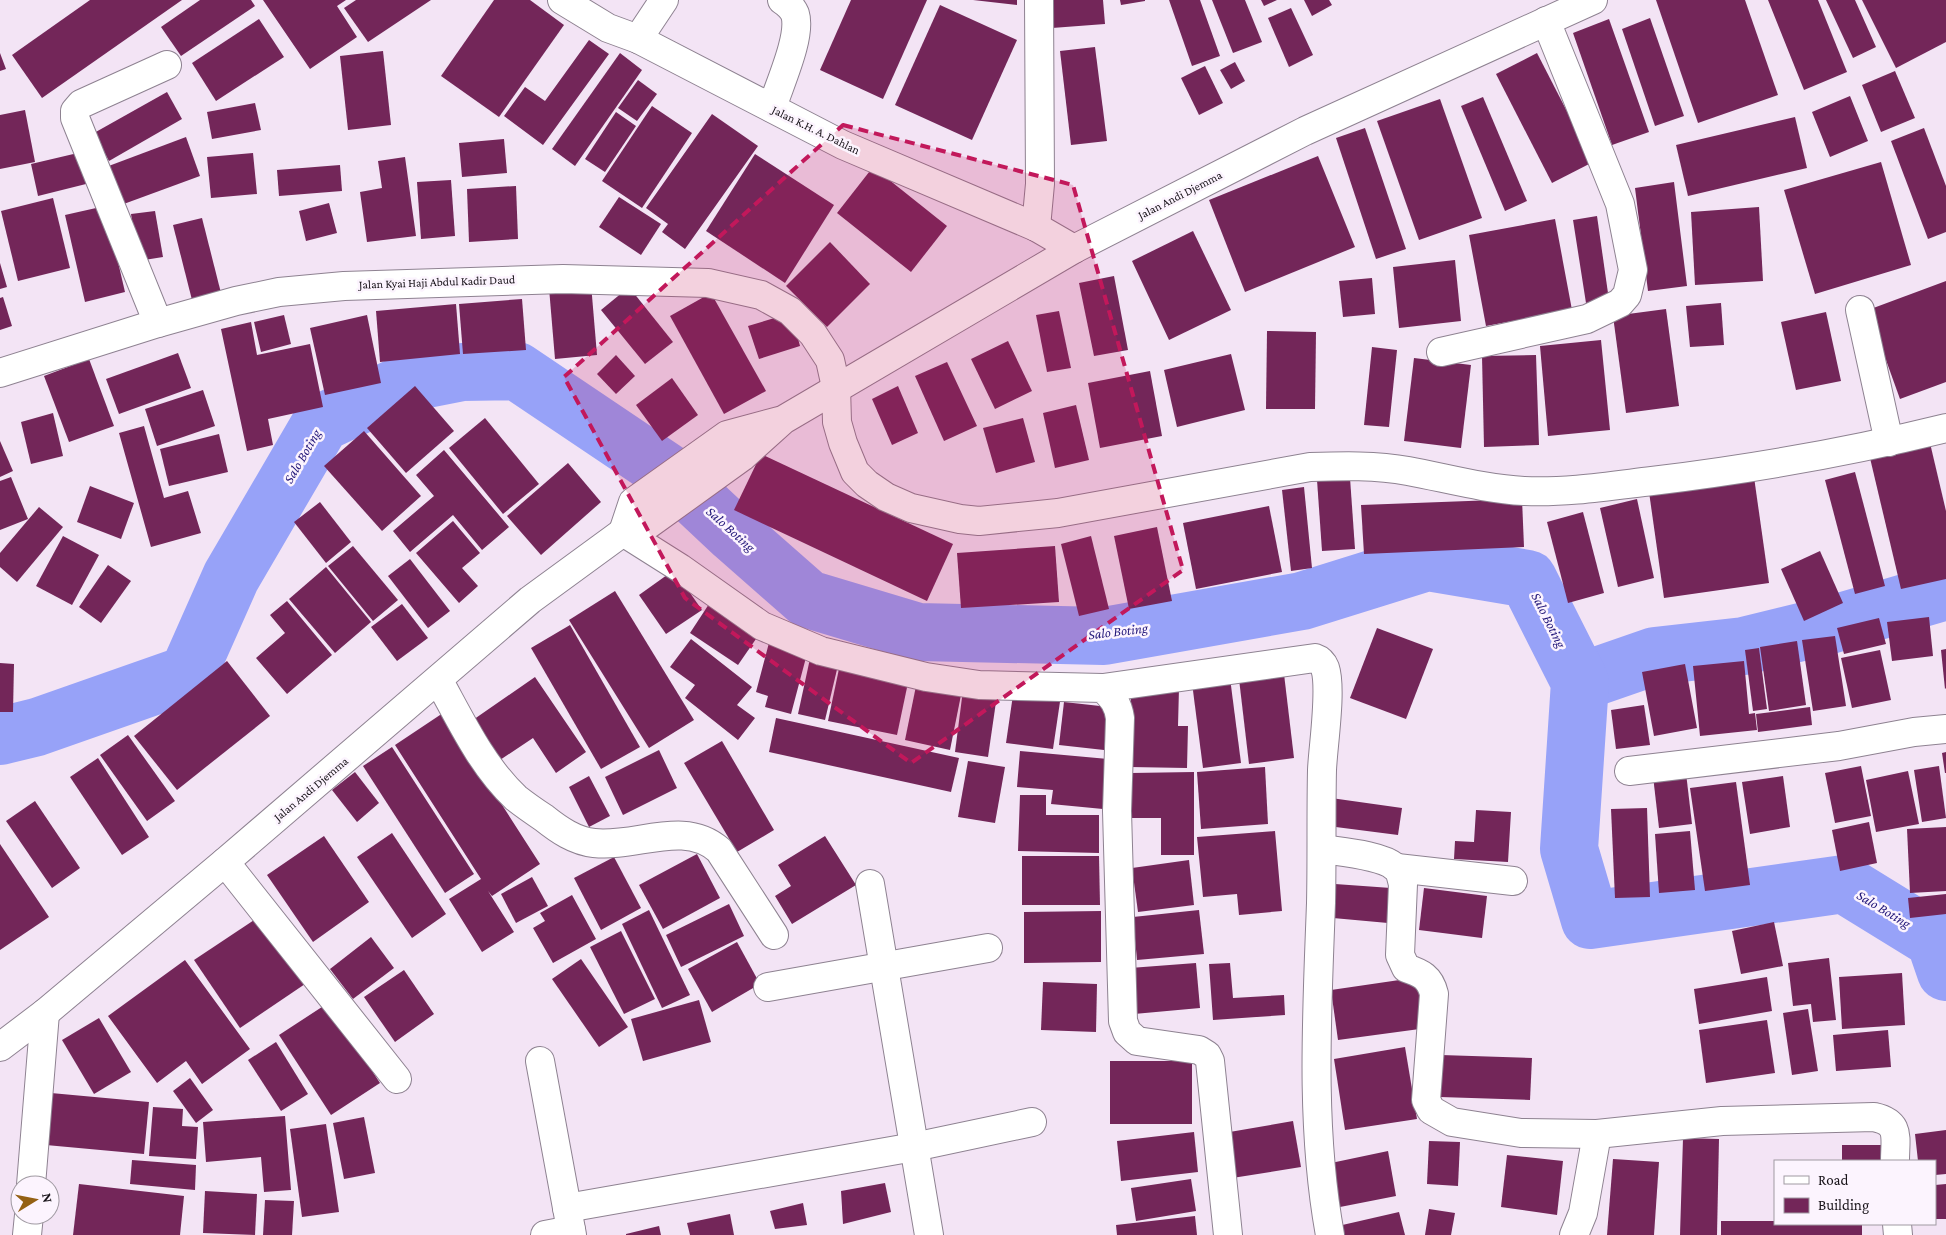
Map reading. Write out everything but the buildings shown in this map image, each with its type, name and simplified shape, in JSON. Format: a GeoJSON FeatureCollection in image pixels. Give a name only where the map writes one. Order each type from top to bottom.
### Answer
{"type":"FeatureCollection","features":[{"type":"Feature","properties":{"kind":"main road","name":"Jalan K.H. A. Dahlan"},"geometry":{"type":"LineString","coordinates":[[562,0],[608,28],[638,39],[843,145],[1036,227],[1074,249]]}},
{"type":"Feature","properties":{"kind":"main road"},"geometry":{"type":"LineString","coordinates":[[638,39],[664,0]]}},
{"type":"Feature","properties":{"kind":"main road"},"geometry":{"type":"LineString","coordinates":[[772,108],[796,34],[795,14],[790,5],[782,0]]}},
{"type":"Feature","properties":{"kind":"main road"},"geometry":{"type":"LineString","coordinates":[[1036,227],[1040,174],[1039,0]]}},
{"type":"Feature","properties":{"kind":"main road","name":"Jalan Andi Djemma"},"geometry":{"type":"LineString","coordinates":[[0,1047],[45,1013],[225,862],[530,600],[623,532],[649,524],[742,457],[783,420],[836,387],[952,322],[1074,249],[1305,131],[1546,21],[1579,3]]}},
{"type":"Feature","properties":{"kind":"main road"},"geometry":{"type":"LineString","coordinates":[[1442,352],[1587,319],[1620,303],[1627,294],[1633,270],[1620,204],[1546,21]]}},
{"type":"Feature","properties":{"kind":"main road"},"geometry":{"type":"LineString","coordinates":[[158,323],[75,118],[75,111],[80,104],[167,65]]}},
{"type":"Feature","properties":{"kind":"main road","name":"Jalan Kyai Haji Abdul Kadir Daud"},"geometry":{"type":"LineString","coordinates":[[0,374],[158,323],[236,301],[279,292],[344,286],[563,279],[708,283],[761,296],[790,311],[813,334],[830,360],[836,387],[837,422],[843,444],[855,472],[867,484],[886,497],[911,508],[979,521],[1058,513],[1310,467],[1352,466],[1406,471],[1447,480],[1522,490],[1557,491],[1701,475],[1830,455],[1946,428]]}},
{"type":"Feature","properties":{"kind":"main road"},"geometry":{"type":"LineString","coordinates":[[1860,310],[1889,442]]}},
{"type":"Feature","properties":{"kind":"main road","name":"Jalan Andi Djemma"},"geometry":{"type":"LineString","coordinates":[[623,532],[633,502],[726,435],[783,420]]}},
{"type":"Feature","properties":{"kind":"main road"},"geometry":{"type":"LineString","coordinates":[[623,532],[680,568],[762,626],[821,651],[926,678],[979,685],[1102,688],[1315,658],[1321,661],[1326,675],[1327,689],[1322,778],[1322,849],[1317,1004],[1319,1156],[1330,1235]]}},
{"type":"Feature","properties":{"kind":"main road"},"geometry":{"type":"LineString","coordinates":[[438,680],[483,758],[516,798],[577,840],[596,843],[692,835],[710,842],[719,850],[774,934]]}},
{"type":"Feature","properties":{"kind":"main road"},"geometry":{"type":"LineString","coordinates":[[1102,688],[1118,706],[1120,718],[1117,811],[1123,1021],[1127,1032],[1137,1041],[1199,1050],[1207,1055],[1210,1061],[1228,1235]]}},
{"type":"Feature","properties":{"kind":"main road"},"geometry":{"type":"LineString","coordinates":[[1629,771],[1839,746],[1914,732],[1946,729]]}},
{"type":"Feature","properties":{"kind":"main road"},"geometry":{"type":"LineString","coordinates":[[1322,849],[1387,861],[1397,868],[1513,881]]}},
{"type":"Feature","properties":{"kind":"main road"},"geometry":{"type":"LineString","coordinates":[[225,862],[397,1079]]}},
{"type":"Feature","properties":{"kind":"main road"},"geometry":{"type":"LineString","coordinates":[[1397,868],[1403,884],[1400,956],[1402,964],[1406,968],[1426,976],[1432,984],[1434,994],[1426,1100],[1431,1110],[1452,1122],[1521,1133],[1597,1134],[1722,1122],[1874,1117],[1888,1120],[1893,1126],[1895,1160]]}},
{"type":"Feature","properties":{"kind":"main road"},"geometry":{"type":"LineString","coordinates":[[870,884],[929,1235]]}},
{"type":"Feature","properties":{"kind":"main road"},"geometry":{"type":"LineString","coordinates":[[768,987],[988,948]]}},
{"type":"Feature","properties":{"kind":"main road"},"geometry":{"type":"LineString","coordinates":[[33,1175],[45,1013]]}},
{"type":"Feature","properties":{"kind":"main road"},"geometry":{"type":"LineString","coordinates":[[540,1061],[570,1224]]}},
{"type":"Feature","properties":{"kind":"main road"},"geometry":{"type":"LineString","coordinates":[[544,1235],[570,1224],[1032,1122]]}},
{"type":"Feature","properties":{"kind":"main road"},"geometry":{"type":"LineString","coordinates":[[1574,1235],[1583,1213],[1597,1134]]}},
{"type":"Feature","properties":{"kind":"highlighted area"},"geometry":{"type":"Polygon","coordinates":[[[843,125],[1073,185],[1183,570],[911,763],[685,598],[564,377],[843,125]]]}},
{"type":"Feature","properties":{"kind":"waterway","name":"Salo Boting"},"geometry":{"type":"LineString","coordinates":[[0,736],[37,727],[188,674],[231,577],[321,423],[406,383],[462,372],[517,371],[670,474],[734,534],[808,599],[918,632],[1104,636],[1302,601],[1427,562],[1528,579],[1580,682],[1569,849],[1590,920],[1844,884],[1935,940],[1946,972]]}},
{"type":"Feature","properties":{"kind":"waterway","name":"Salo Boting"},"geometry":{"type":"LineString","coordinates":[[1580,682],[1655,656],[1744,646],[1830,625],[1946,591]]}}]}
